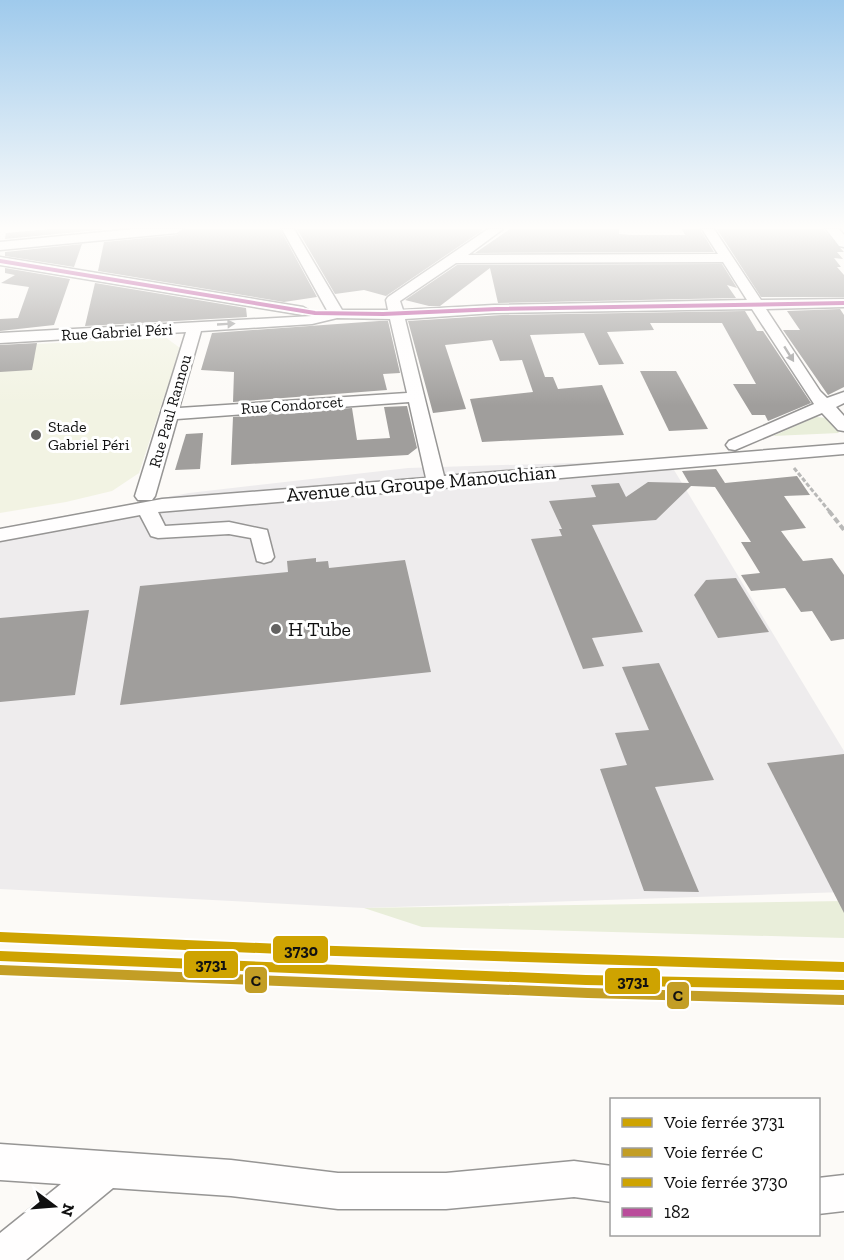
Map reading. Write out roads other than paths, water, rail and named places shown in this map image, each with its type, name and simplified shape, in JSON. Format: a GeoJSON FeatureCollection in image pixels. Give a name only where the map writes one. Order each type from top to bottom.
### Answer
{"type":"FeatureCollection","features":[{"type":"Feature","properties":{"kind":"street"},"geometry":{"type":"LineString","coordinates":[[162,288],[315,313],[338,314]]}},
{"type":"Feature","properties":{"kind":"street"},"geometry":{"type":"LineString","coordinates":[[323,288],[338,314]]}},
{"type":"Feature","properties":{"kind":"street"},"geometry":{"type":"LineString","coordinates":[[411,288],[393,300],[434,474]]}},
{"type":"Feature","properties":{"kind":"street"},"geometry":{"type":"LineString","coordinates":[[746,288],[813,394],[828,406],[844,426]]}},
{"type":"Feature","properties":{"kind":"street","name":"Rue Gabriel Péri"},"geometry":{"type":"LineString","coordinates":[[0,338],[312,320],[338,314],[395,315],[494,309],[844,303]]}},
{"type":"Feature","properties":{"kind":"street","name":"Rue Paul Rannou"},"geometry":{"type":"LineString","coordinates":[[146,502],[195,327]]}},
{"type":"Feature","properties":{"kind":"street","name":"Rue Condorcet"},"geometry":{"type":"LineString","coordinates":[[169,414],[416,397]]}},
{"type":"Feature","properties":{"kind":"street"},"geometry":{"type":"LineString","coordinates":[[735,445],[844,397]]}},
{"type":"Feature","properties":{"kind":"street","name":"Avenue du Groupe Manouchian"},"geometry":{"type":"LineString","coordinates":[[0,523],[146,502],[735,445],[844,437]]}},
{"type":"Feature","properties":{"kind":"street","name":"Avenue du Groupe Manouchian"},"geometry":{"type":"LineString","coordinates":[[434,474],[844,449]]}},
{"type":"Feature","properties":{"kind":"street"},"geometry":{"type":"LineString","coordinates":[[146,502],[158,532],[229,528],[260,534],[264,557]]}},
{"type":"Feature","properties":{"kind":"street","name":"Avenue du Groupe Manouchian"},"geometry":{"type":"LineString","coordinates":[[0,535],[146,502]]}},
{"type":"Feature","properties":{"kind":"street"},"geometry":{"type":"LineString","coordinates":[[0,1162],[231,1178],[338,1191],[446,1191],[574,1179],[610,1184]]}},
{"type":"Feature","properties":{"kind":"street"},"geometry":{"type":"LineString","coordinates":[[0,1257],[108,1169]]}},
{"type":"Feature","properties":{"kind":"street"},"geometry":{"type":"LineString","coordinates":[[820,1196],[844,1193]]}},
{"type":"Feature","properties":{"kind":"rail line","name":"3730"},"geometry":{"type":"LineString","coordinates":[[0,937],[304,950],[844,967]]}},
{"type":"Feature","properties":{"kind":"rail line","name":"3731"},"geometry":{"type":"LineString","coordinates":[[0,956],[586,980],[844,985]]}},
{"type":"Feature","properties":{"kind":"rail line","name":"C"},"geometry":{"type":"LineString","coordinates":[[0,970],[588,993],[844,1000]]}},
{"type":"Feature","properties":{"kind":"place","name":"Stade Gabriel Péri"},"geometry":{"type":"Point","coordinates":[36,435]}},
{"type":"Feature","properties":{"kind":"place","name":"H Tube"},"geometry":{"type":"Point","coordinates":[276,629]}}]}
